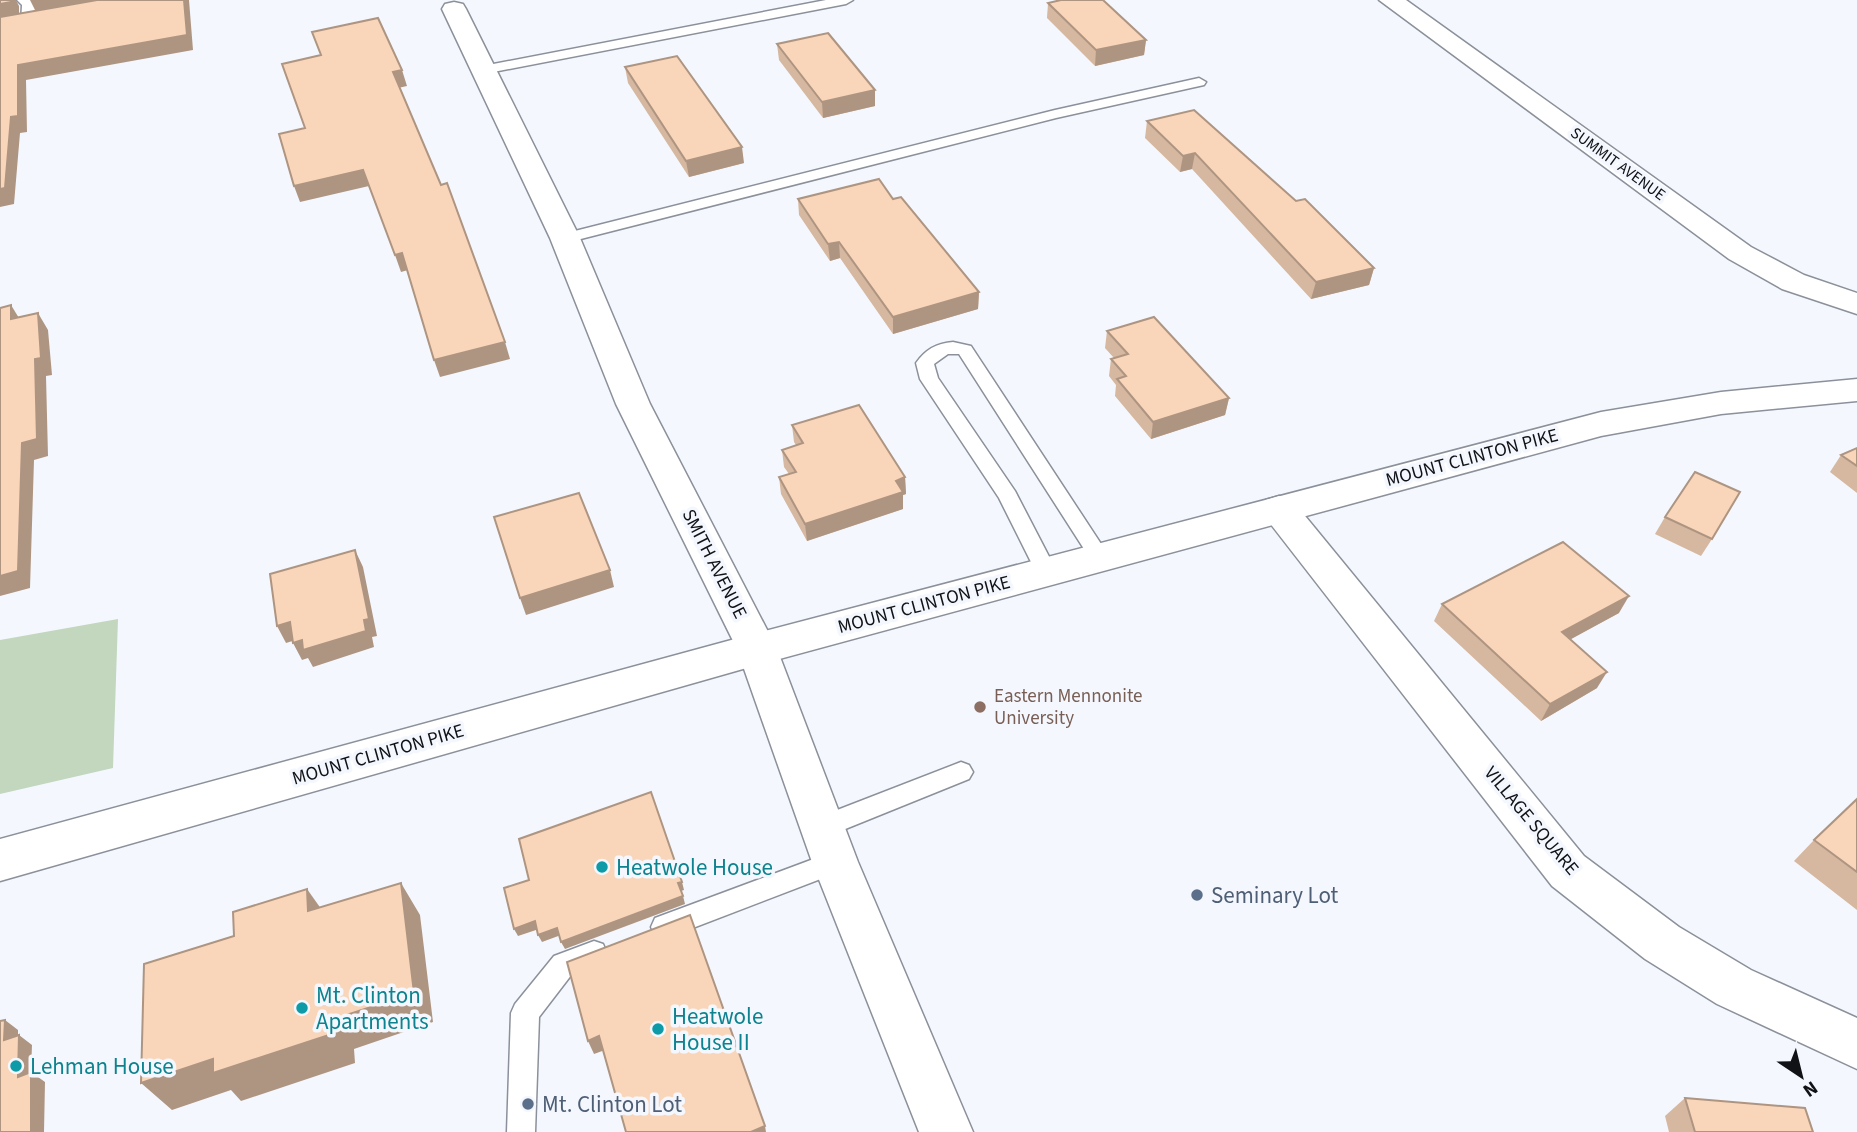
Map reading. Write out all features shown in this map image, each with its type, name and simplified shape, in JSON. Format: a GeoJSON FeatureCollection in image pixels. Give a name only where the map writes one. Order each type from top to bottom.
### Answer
{"type":"FeatureCollection","features":[{"type":"Feature","properties":{"kind":"street","name":"SUMMIT AVENUE"},"geometry":{"type":"LineString","coordinates":[[1391,0],[1747,258],[1793,282],[1857,304]]}},
{"type":"Feature","properties":{"kind":"street","name":"SMITH AVENUE"},"geometry":{"type":"LineString","coordinates":[[454,9],[565,238],[633,404],[757,649],[829,844],[946,1132]]}},
{"type":"Feature","properties":{"kind":"street","name":"MOUNT CLINTON PIKE"},"geometry":{"type":"LineString","coordinates":[[0,860],[757,649],[1639,416],[1763,397],[1857,390]]}},
{"type":"Feature","properties":{"kind":"street","name":"VILLAGE SQUARE"},"geometry":{"type":"LineString","coordinates":[[1279,509],[1569,871],[1662,943],[1734,987],[1857,1044]]}},
{"type":"Feature","properties":{"kind":"lane"},"geometry":{"type":"LineString","coordinates":[[9,25],[34,21],[29,4],[24,0]]}},
{"type":"Feature","properties":{"kind":"lane"},"geometry":{"type":"LineString","coordinates":[[483,70],[846,0]]}},
{"type":"Feature","properties":{"kind":"lane"},"geometry":{"type":"LineString","coordinates":[[565,238],[1055,114],[1199,82]]}},
{"type":"Feature","properties":{"kind":"lane"},"geometry":{"type":"LineString","coordinates":[[1046,572],[1007,489],[929,379],[925,363],[935,352],[949,345],[965,350],[1100,558]]}},
{"type":"Feature","properties":{"kind":"lane"},"geometry":{"type":"LineString","coordinates":[[641,935],[829,844],[961,772]]}},
{"type":"Feature","properties":{"kind":"lane"},"geometry":{"type":"LineString","coordinates":[[521,1132],[525,1013],[563,965],[615,945]]}},
{"type":"Feature","properties":{"kind":"green space"},"geometry":{"type":"Polygon","coordinates":[[[118,619],[113,768],[0,794],[0,640],[118,619]]]}},
{"type":"Feature","properties":{"kind":"building"},"geometry":{"type":"Polygon","coordinates":[[[0,0],[11,0],[11,2],[0,4],[0,0]]]}},
{"type":"Feature","properties":{"kind":"building"},"geometry":{"type":"Polygon","coordinates":[[[97,0],[184,0],[187,35],[18,65],[18,116],[11,117],[5,188],[0,189],[0,17],[97,0]]]}},
{"type":"Feature","properties":{"kind":"building"},"geometry":{"type":"Polygon","coordinates":[[[1061,0],[1103,0],[1146,40],[1096,50],[1048,3],[1061,0]]]}},
{"type":"Feature","properties":{"kind":"building"},"geometry":{"type":"Polygon","coordinates":[[[378,18],[402,70],[393,72],[441,185],[447,183],[505,342],[434,360],[402,253],[395,255],[363,170],[294,186],[279,134],[305,128],[282,64],[321,55],[312,32],[378,18]]]}},
{"type":"Feature","properties":{"kind":"building"},"geometry":{"type":"Polygon","coordinates":[[[828,33],[875,90],[822,102],[777,44],[828,33]]]}},
{"type":"Feature","properties":{"kind":"building"},"geometry":{"type":"Polygon","coordinates":[[[677,56],[742,147],[686,161],[625,67],[677,56]]]}},
{"type":"Feature","properties":{"kind":"building"},"geometry":{"type":"Polygon","coordinates":[[[1194,110],[1296,201],[1305,199],[1374,268],[1316,282],[1195,153],[1183,156],[1147,121],[1194,110]]]}},
{"type":"Feature","properties":{"kind":"building"},"geometry":{"type":"Polygon","coordinates":[[[879,179],[893,199],[901,197],[979,292],[893,317],[839,242],[828,244],[798,199],[879,179]]]}},
{"type":"Feature","properties":{"kind":"building"},"geometry":{"type":"Polygon","coordinates":[[[11,305],[11,319],[38,313],[41,358],[35,359],[37,439],[22,443],[18,571],[0,576],[0,308],[11,305]]]}},
{"type":"Feature","properties":{"kind":"building"},"geometry":{"type":"Polygon","coordinates":[[[1154,317],[1229,398],[1153,422],[1117,379],[1126,376],[1111,359],[1128,354],[1107,331],[1154,317]]]}},
{"type":"Feature","properties":{"kind":"building"},"geometry":{"type":"Polygon","coordinates":[[[859,405],[905,477],[896,481],[903,492],[805,524],[779,477],[796,472],[782,450],[803,443],[792,425],[859,405]]]}},
{"type":"Feature","properties":{"kind":"building"},"geometry":{"type":"Polygon","coordinates":[[[1857,448],[1857,466],[1841,455],[1857,448]]]}},
{"type":"Feature","properties":{"kind":"building"},"geometry":{"type":"Polygon","coordinates":[[[1695,472],[1740,492],[1712,539],[1665,517],[1695,472]]]}},
{"type":"Feature","properties":{"kind":"building"},"geometry":{"type":"Polygon","coordinates":[[[579,493],[610,570],[520,598],[494,517],[579,493]]]}},
{"type":"Feature","properties":{"kind":"building"},"geometry":{"type":"Polygon","coordinates":[[[1563,542],[1629,596],[1562,632],[1607,672],[1550,704],[1442,604],[1563,542]]]}},
{"type":"Feature","properties":{"kind":"building"},"geometry":{"type":"Polygon","coordinates":[[[355,550],[369,619],[364,620],[366,631],[303,650],[302,640],[293,643],[290,622],[277,626],[270,574],[355,550]]]}},
{"type":"Feature","properties":{"kind":"building","name":"Heatwole House"},"geometry":{"type":"Polygon","coordinates":[[[651,792],[682,882],[678,883],[683,896],[561,942],[557,928],[538,935],[535,921],[514,929],[504,888],[529,880],[519,839],[651,792]]]}},
{"type":"Feature","properties":{"kind":"building"},"geometry":{"type":"Polygon","coordinates":[[[1857,799],[1857,872],[1814,840],[1857,799]]]}},
{"type":"Feature","properties":{"kind":"building","name":"Mt. Clinton Apartments"},"geometry":{"type":"Polygon","coordinates":[[[401,883],[414,993],[331,1020],[332,1034],[213,1073],[213,1059],[141,1083],[144,964],[234,936],[233,912],[307,889],[308,911],[401,883]]]}},
{"type":"Feature","properties":{"kind":"building","name":"Heatwole House II"},"geometry":{"type":"Polygon","coordinates":[[[690,915],[765,1126],[751,1132],[626,1132],[599,1036],[588,1041],[567,962],[690,915]]]}},
{"type":"Feature","properties":{"kind":"building","name":"Lehman House"},"geometry":{"type":"Polygon","coordinates":[[[5,1020],[4,1040],[19,1035],[18,1077],[31,1072],[31,1132],[0,1132],[0,1021],[5,1020]]]}},
{"type":"Feature","properties":{"kind":"building"},"geometry":{"type":"Polygon","coordinates":[[[1685,1098],[1805,1108],[1813,1132],[1695,1132],[1685,1098]]]}},
{"type":"Feature","properties":{"kind":"place","name":"Eastern Mennonite University"},"geometry":{"type":"Point","coordinates":[980,707]}},
{"type":"Feature","properties":{"kind":"place","name":"Heatwole House"},"geometry":{"type":"Point","coordinates":[602,867]}},
{"type":"Feature","properties":{"kind":"place","name":"Seminary Lot"},"geometry":{"type":"Point","coordinates":[1197,895]}},
{"type":"Feature","properties":{"kind":"place","name":"Mt. Clinton Apartments"},"geometry":{"type":"Point","coordinates":[302,1008]}},
{"type":"Feature","properties":{"kind":"place","name":"Heatwole House II"},"geometry":{"type":"Point","coordinates":[658,1029]}},
{"type":"Feature","properties":{"kind":"place","name":"Lehman House"},"geometry":{"type":"Point","coordinates":[16,1066]}},
{"type":"Feature","properties":{"kind":"place","name":"Mt. Clinton Lot"},"geometry":{"type":"Point","coordinates":[528,1104]}}]}
